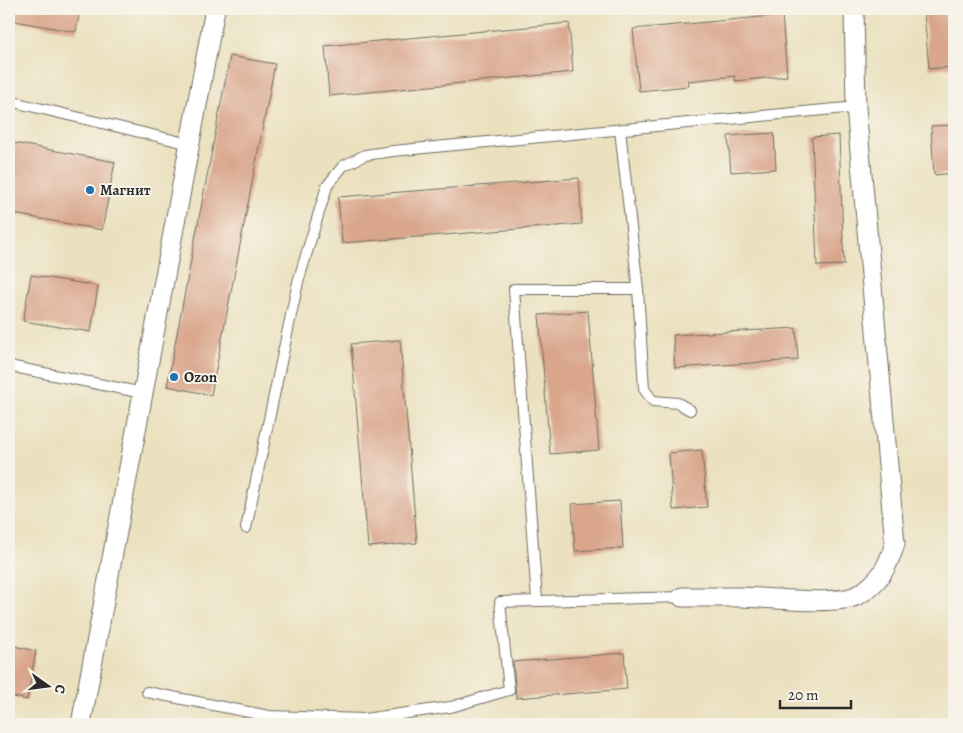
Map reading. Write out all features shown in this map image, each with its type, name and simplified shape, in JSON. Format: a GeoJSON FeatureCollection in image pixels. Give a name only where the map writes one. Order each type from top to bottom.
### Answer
{"type":"FeatureCollection","features":[{"type":"Feature","properties":{"kind":"street"},"geometry":{"type":"LineString","coordinates":[[81,724],[215,9]]}},
{"type":"Feature","properties":{"kind":"street"},"geometry":{"type":"LineString","coordinates":[[682,598],[741,597],[839,601],[856,596],[875,583],[884,573],[895,544],[856,107],[854,9]]}},
{"type":"Feature","properties":{"kind":"lane"},"geometry":{"type":"LineString","coordinates":[[9,101],[190,144]]}},
{"type":"Feature","properties":{"kind":"lane"},"geometry":{"type":"LineString","coordinates":[[246,528],[298,282],[327,186],[343,166],[365,155],[393,150],[856,107]]}},
{"type":"Feature","properties":{"kind":"lane"},"geometry":{"type":"LineString","coordinates":[[620,130],[638,289],[644,389],[653,401],[678,403],[690,410]]}},
{"type":"Feature","properties":{"kind":"lane"},"geometry":{"type":"LineString","coordinates":[[537,600],[514,289],[638,289]]}},
{"type":"Feature","properties":{"kind":"lane"},"geometry":{"type":"LineString","coordinates":[[9,366],[143,393]]}},
{"type":"Feature","properties":{"kind":"lane"},"geometry":{"type":"LineString","coordinates":[[147,692],[269,716],[364,719],[451,707],[509,690],[500,602],[682,598]]}},
{"type":"Feature","properties":{"kind":"building"},"geometry":{"type":"Polygon","coordinates":[[[9,9],[80,9],[76,32],[9,20],[9,9]]]}},
{"type":"Feature","properties":{"kind":"building"},"geometry":{"type":"Polygon","coordinates":[[[954,11],[954,67],[929,69],[924,13],[954,11]]]}},
{"type":"Feature","properties":{"kind":"building"},"geometry":{"type":"Polygon","coordinates":[[[782,15],[787,76],[735,81],[735,76],[688,81],[689,86],[639,91],[633,29],[782,15]]]}},
{"type":"Feature","properties":{"kind":"building"},"geometry":{"type":"Polygon","coordinates":[[[569,23],[573,72],[329,96],[325,46],[569,23]]]}},
{"type":"Feature","properties":{"kind":"building"},"geometry":{"type":"Polygon","coordinates":[[[230,56],[275,64],[211,395],[167,386],[230,56]]]}},
{"type":"Feature","properties":{"kind":"building"},"geometry":{"type":"Polygon","coordinates":[[[954,125],[954,173],[934,175],[931,126],[954,125]]]}},
{"type":"Feature","properties":{"kind":"building"},"geometry":{"type":"Polygon","coordinates":[[[774,133],[776,169],[731,172],[728,136],[774,133]]]}},
{"type":"Feature","properties":{"kind":"building"},"geometry":{"type":"Polygon","coordinates":[[[839,135],[844,265],[817,266],[812,137],[839,135]]]}},
{"type":"Feature","properties":{"kind":"building"},"geometry":{"type":"Polygon","coordinates":[[[9,142],[115,162],[102,230],[9,213],[9,142]]]}},
{"type":"Feature","properties":{"kind":"building"},"geometry":{"type":"Polygon","coordinates":[[[579,178],[582,224],[342,243],[338,197],[579,178]]]}},
{"type":"Feature","properties":{"kind":"building"},"geometry":{"type":"Polygon","coordinates":[[[31,275],[98,286],[91,332],[23,321],[31,275]]]}},
{"type":"Feature","properties":{"kind":"building"},"geometry":{"type":"Polygon","coordinates":[[[588,311],[599,450],[550,454],[539,315],[588,311]]]}},
{"type":"Feature","properties":{"kind":"building"},"geometry":{"type":"Polygon","coordinates":[[[796,328],[798,360],[675,368],[673,335],[796,328]]]}},
{"type":"Feature","properties":{"kind":"building"},"geometry":{"type":"Polygon","coordinates":[[[400,340],[417,543],[368,547],[351,344],[400,340]]]}},
{"type":"Feature","properties":{"kind":"building"},"geometry":{"type":"Polygon","coordinates":[[[702,450],[707,507],[673,510],[669,453],[702,450]]]}},
{"type":"Feature","properties":{"kind":"building"},"geometry":{"type":"Polygon","coordinates":[[[620,501],[623,548],[575,551],[572,504],[620,501]]]}},
{"type":"Feature","properties":{"kind":"building"},"geometry":{"type":"Polygon","coordinates":[[[9,645],[36,651],[27,700],[9,696],[9,645]]]}},
{"type":"Feature","properties":{"kind":"building"},"geometry":{"type":"Polygon","coordinates":[[[624,653],[627,689],[516,698],[513,662],[624,653]]]}},
{"type":"Feature","properties":{"kind":"place","name":"Магнит"},"geometry":{"type":"Point","coordinates":[90,190]}},
{"type":"Feature","properties":{"kind":"place","name":"Ozon"},"geometry":{"type":"Point","coordinates":[174,377]}}]}
